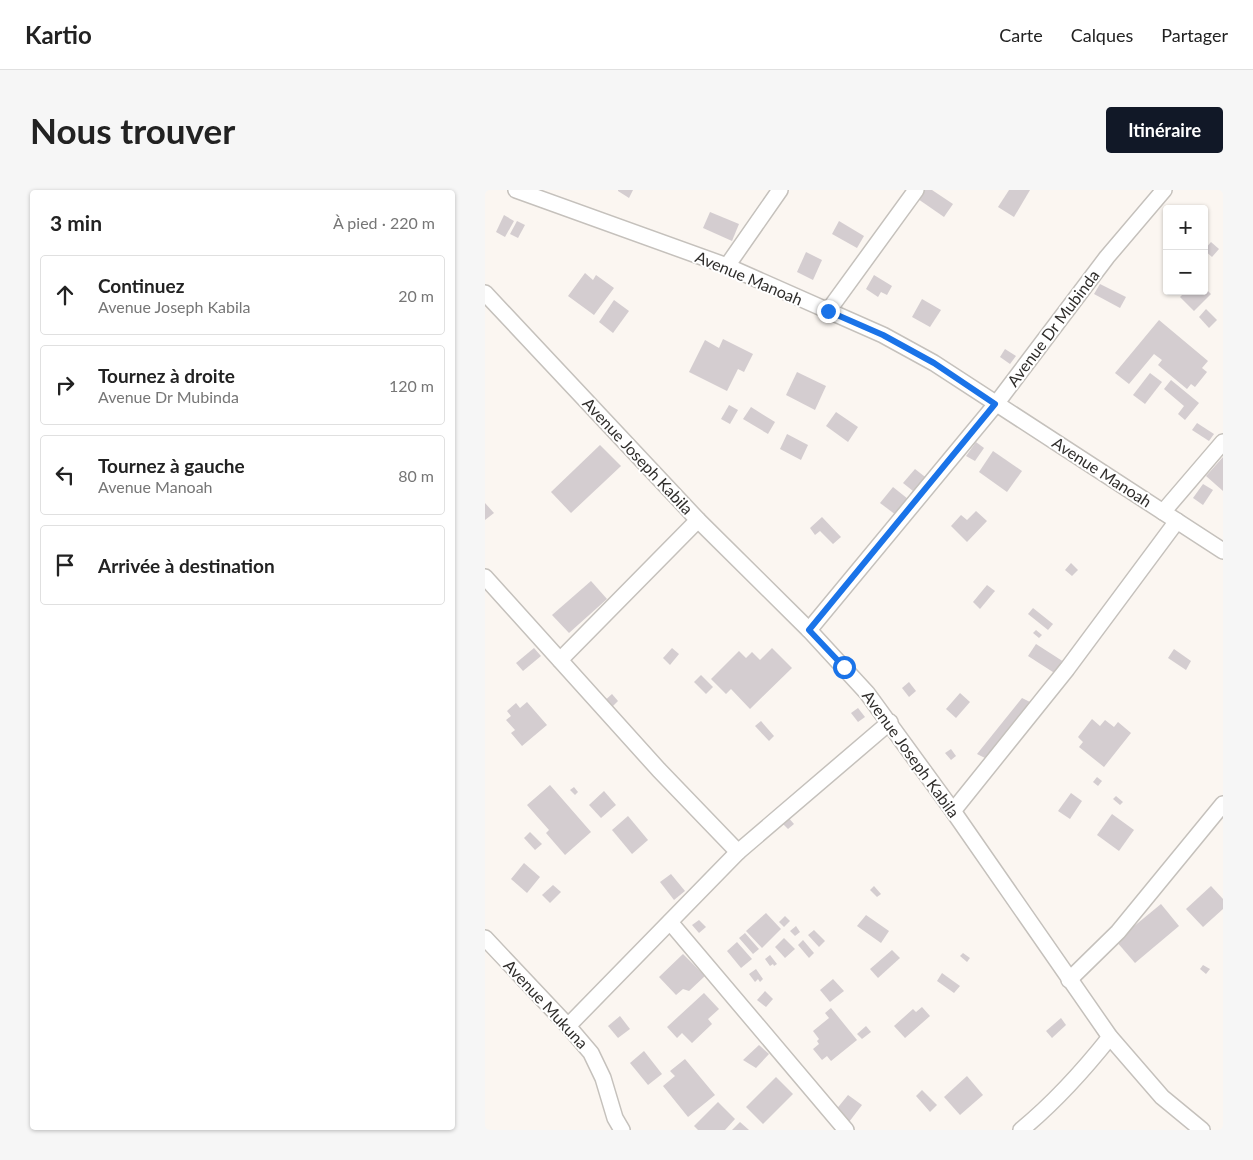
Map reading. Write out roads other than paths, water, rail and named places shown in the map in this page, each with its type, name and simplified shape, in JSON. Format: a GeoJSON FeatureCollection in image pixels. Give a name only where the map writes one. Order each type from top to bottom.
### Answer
{"type":"FeatureCollection","features":[{"type":"Feature","properties":{"kind":"street"},"geometry":{"type":"LineString","coordinates":[[727,266],[781,190]]}},
{"type":"Feature","properties":{"kind":"street"},"geometry":{"type":"LineString","coordinates":[[828,311],[916,190]]}},
{"type":"Feature","properties":{"kind":"street","name":"Avenue Dr Mubinda"},"geometry":{"type":"LineString","coordinates":[[809,630],[995,404],[1101,265],[1163,190]]}},
{"type":"Feature","properties":{"kind":"street","name":"Avenue Manoah"},"geometry":{"type":"LineString","coordinates":[[523,191],[727,266],[883,335],[934,363],[1223,551]]}},
{"type":"Feature","properties":{"kind":"street","name":"Avenue Joseph Kabila"},"geometry":{"type":"LineString","coordinates":[[485,293],[698,520],[809,630],[867,693],[890,722],[953,811],[1110,1037],[1162,1097],[1202,1130]]}},
{"type":"Feature","properties":{"kind":"street"},"geometry":{"type":"LineString","coordinates":[[1163,512],[1223,442]]}},
{"type":"Feature","properties":{"kind":"street"},"geometry":{"type":"LineString","coordinates":[[560,660],[698,520]]}},
{"type":"Feature","properties":{"kind":"street"},"geometry":{"type":"LineString","coordinates":[[953,811],[1067,669],[1177,521]]}},
{"type":"Feature","properties":{"kind":"street"},"geometry":{"type":"LineString","coordinates":[[485,577],[659,770],[738,852]]}},
{"type":"Feature","properties":{"kind":"street"},"geometry":{"type":"LineString","coordinates":[[568,1026],[738,852],[890,722]]}},
{"type":"Feature","properties":{"kind":"street"},"geometry":{"type":"LineString","coordinates":[[1069,980],[1118,932],[1223,804]]}},
{"type":"Feature","properties":{"kind":"street"},"geometry":{"type":"LineString","coordinates":[[670,922],[846,1130]]}},
{"type":"Feature","properties":{"kind":"street","name":"Avenue Mukuna"},"geometry":{"type":"LineString","coordinates":[[485,938],[591,1053],[603,1078],[615,1118],[622,1130]]}},
{"type":"Feature","properties":{"kind":"street"},"geometry":{"type":"LineString","coordinates":[[1021,1130],[1045,1110],[1072,1083],[1088,1066],[1110,1037]]}}]}
